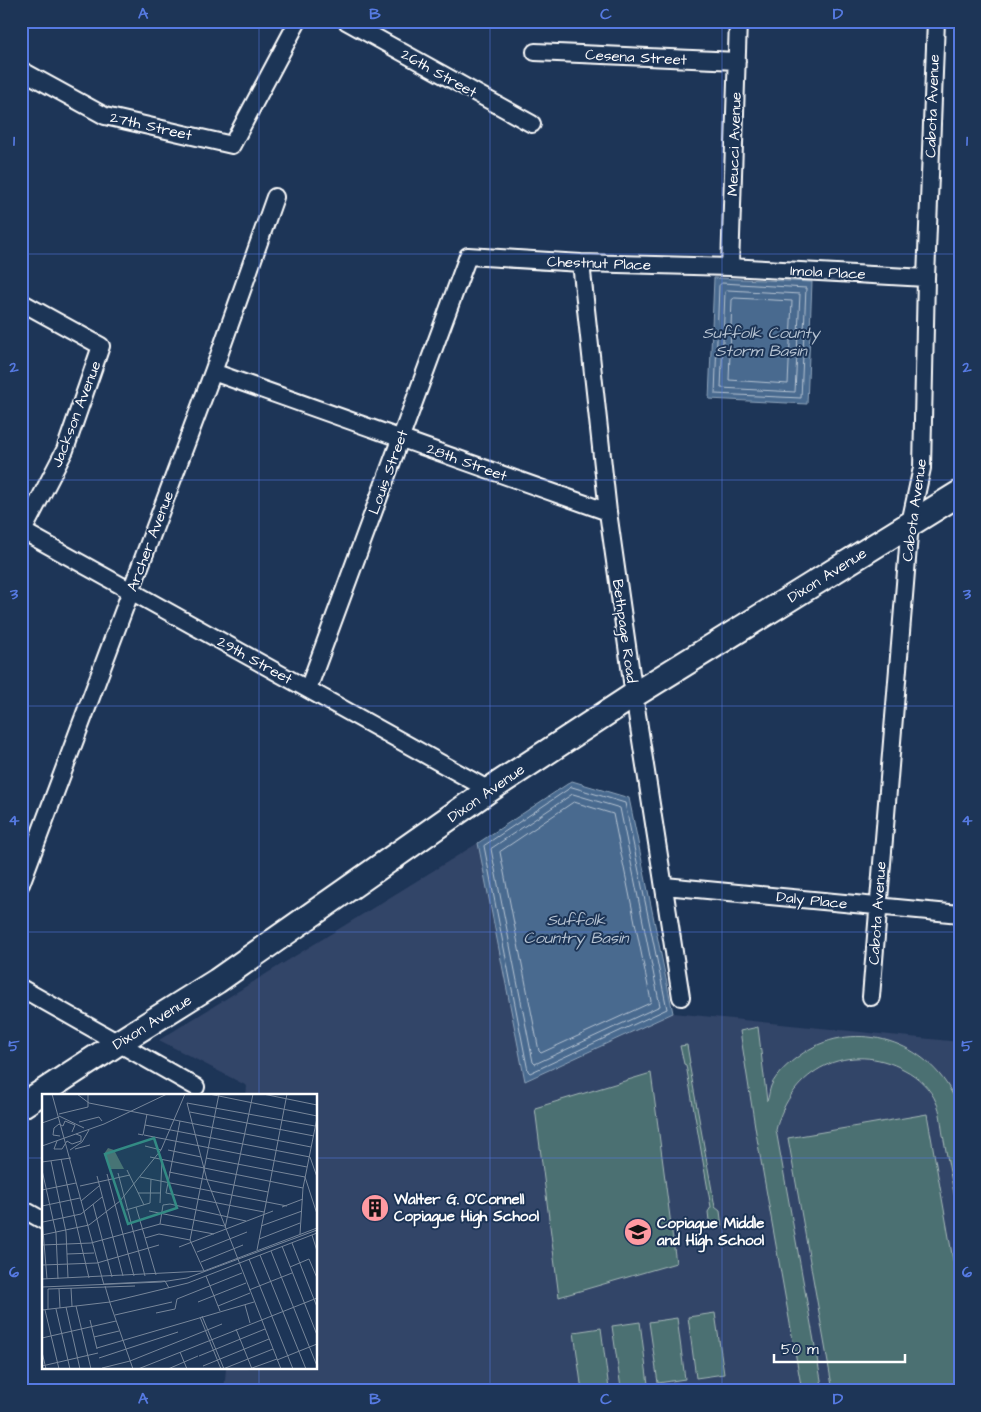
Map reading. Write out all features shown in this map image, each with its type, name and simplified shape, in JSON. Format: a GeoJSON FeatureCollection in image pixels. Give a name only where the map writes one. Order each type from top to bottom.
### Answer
{"type":"FeatureCollection","features":[{"type":"Feature","properties":{"kind":"main road","name":"Dixon Avenue"},"geometry":{"type":"LineString","coordinates":[[21,1106],[118,1042],[216,981],[489,790],[634,695],[960,493]]}},
{"type":"Feature","properties":{"kind":"street","name":"27th Street"},"geometry":{"type":"LineString","coordinates":[[21,70],[105,116],[232,145],[298,21]]}},
{"type":"Feature","properties":{"kind":"street","name":"26th Street"},"geometry":{"type":"LineString","coordinates":[[346,21],[532,124]]}},
{"type":"Feature","properties":{"kind":"street","name":"Meucci Avenue"},"geometry":{"type":"LineString","coordinates":[[730,267],[738,21]]}},
{"type":"Feature","properties":{"kind":"street","name":"Cabota Avenue"},"geometry":{"type":"LineString","coordinates":[[871,998],[910,523],[922,468],[926,278],[936,21]]}},
{"type":"Feature","properties":{"kind":"street","name":"Cesena Street"},"geometry":{"type":"LineString","coordinates":[[535,52],[737,61]]}},
{"type":"Feature","properties":{"kind":"street","name":"Archer Avenue"},"geometry":{"type":"LineString","coordinates":[[21,884],[213,372],[276,196]]}},
{"type":"Feature","properties":{"kind":"street","name":"Chestnut Place"},"geometry":{"type":"LineString","coordinates":[[468,256],[581,263],[730,267]]}},
{"type":"Feature","properties":{"kind":"street","name":"Louis Street"},"geometry":{"type":"LineString","coordinates":[[308,689],[468,256]]}},
{"type":"Feature","properties":{"kind":"street","name":"Bethpage Road"},"geometry":{"type":"LineString","coordinates":[[581,263],[608,512],[634,695],[681,997]]}},
{"type":"Feature","properties":{"kind":"street","name":"Imola Place"},"geometry":{"type":"LineString","coordinates":[[730,267],[926,278]]}},
{"type":"Feature","properties":{"kind":"street","name":"Jackson Avenue"},"geometry":{"type":"LineString","coordinates":[[21,302],[101,346],[65,450],[22,532]]}},
{"type":"Feature","properties":{"kind":"street","name":"28th Street"},"geometry":{"type":"LineString","coordinates":[[213,372],[608,512]]}},
{"type":"Feature","properties":{"kind":"street","name":"29th Street"},"geometry":{"type":"LineString","coordinates":[[22,532],[489,790]]}},
{"type":"Feature","properties":{"kind":"street","name":"Daly Place"},"geometry":{"type":"LineString","coordinates":[[665,886],[960,914]]}},
{"type":"Feature","properties":{"kind":"street"},"geometry":{"type":"LineString","coordinates":[[21,988],[196,1087]]}},
{"type":"Feature","properties":{"kind":"street"},"geometry":{"type":"LineString","coordinates":[[21,1208],[42,1220]]}},
{"type":"Feature","properties":{"kind":"shaded area","name":"Copiague Middle and High School"},"geometry":{"type":"Polygon","coordinates":[[[478,843],[526,1081],[673,1013],[960,1042],[960,1391],[224,1391],[226,1370],[318,1370],[318,1094],[246,1094],[247,1086],[159,1040],[478,843]]]}},
{"type":"Feature","properties":{"kind":"green space"},"geometry":{"type":"Polygon","coordinates":[[[758,1027],[767,1101],[771,1086],[776,1077],[799,1056],[819,1044],[840,1038],[862,1037],[884,1040],[904,1047],[923,1059],[939,1074],[953,1095],[959,1111],[960,1225],[938,1106],[927,1088],[910,1073],[884,1061],[863,1058],[843,1060],[825,1066],[808,1076],[794,1091],[783,1109],[776,1130],[823,1391],[802,1391],[756,1133],[740,1031],[758,1027]]]}},
{"type":"Feature","properties":{"kind":"green space"},"geometry":{"type":"Polygon","coordinates":[[[687,1045],[715,1207],[720,1211],[722,1227],[710,1229],[708,1212],[711,1207],[686,1065],[684,1064],[680,1046],[687,1045]]]}},
{"type":"Feature","properties":{"kind":"green space"},"geometry":{"type":"Polygon","coordinates":[[[651,1073],[676,1263],[559,1297],[535,1108],[651,1073]]]}},
{"type":"Feature","properties":{"kind":"green space"},"geometry":{"type":"Polygon","coordinates":[[[927,1114],[960,1299],[960,1391],[833,1391],[788,1138],[927,1114]]]}},
{"type":"Feature","properties":{"kind":"green space"},"geometry":{"type":"Polygon","coordinates":[[[715,1313],[724,1374],[696,1378],[688,1317],[715,1313]]]}},
{"type":"Feature","properties":{"kind":"green space"},"geometry":{"type":"Polygon","coordinates":[[[677,1318],[685,1379],[658,1383],[649,1322],[677,1318]]]}},
{"type":"Feature","properties":{"kind":"green space"},"geometry":{"type":"Polygon","coordinates":[[[640,1322],[648,1384],[621,1388],[612,1326],[640,1322]]]}},
{"type":"Feature","properties":{"kind":"green space"},"geometry":{"type":"Polygon","coordinates":[[[601,1328],[609,1389],[582,1391],[574,1332],[601,1328]]]}},
{"type":"Feature","properties":{"kind":"water","name":"Suffolk County Storm Basin"},"geometry":{"type":"Polygon","coordinates":[[[714,278],[812,282],[807,404],[709,399],[714,278]]]}},
{"type":"Feature","properties":{"kind":"water","name":"Suffolk Country Basin"},"geometry":{"type":"Polygon","coordinates":[[[572,781],[629,798],[673,1013],[525,1081],[478,843],[572,781]]]}},
{"type":"Feature","properties":{"kind":"place","name":"Walter G. O'Connell Copiague High School"},"geometry":{"type":"Point","coordinates":[375,1208]}},
{"type":"Feature","properties":{"kind":"place","name":"Copiague Middle and High School"},"geometry":{"type":"Point","coordinates":[638,1232]}}]}
